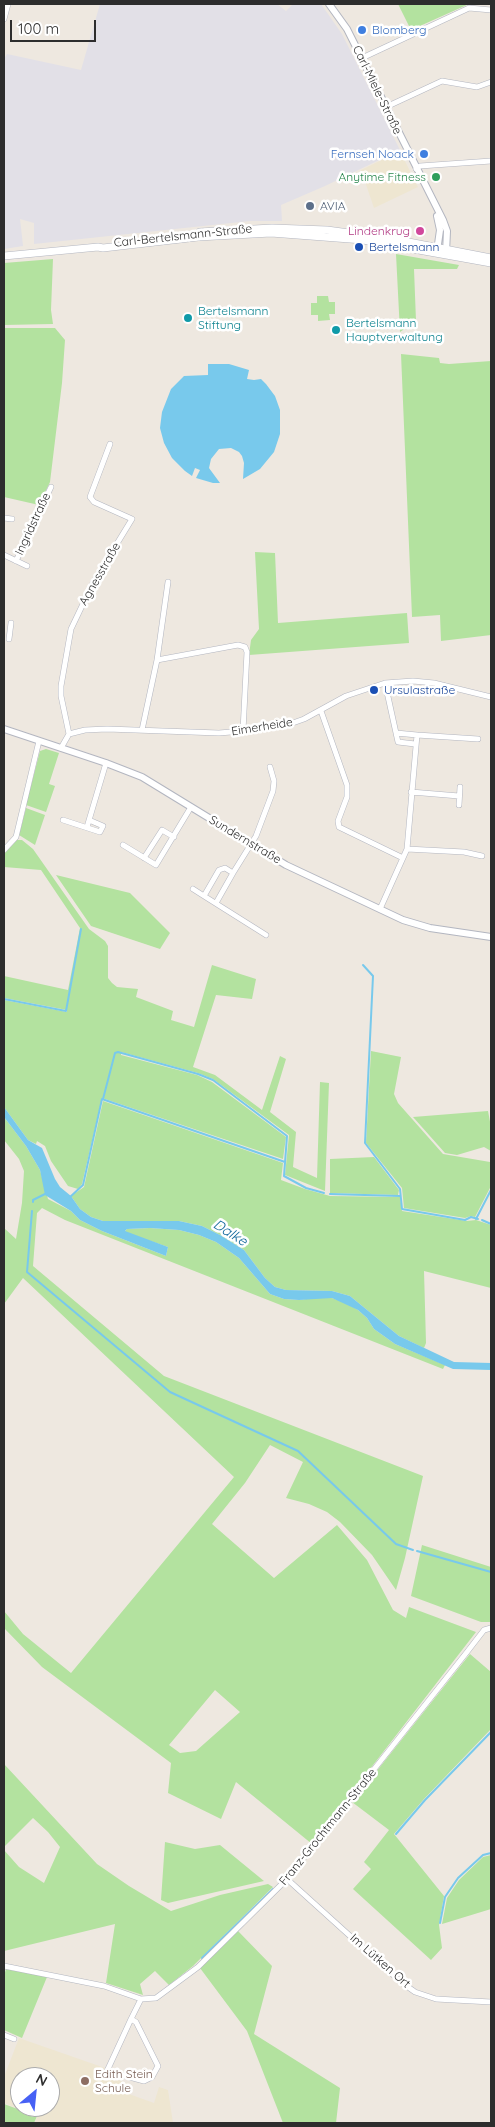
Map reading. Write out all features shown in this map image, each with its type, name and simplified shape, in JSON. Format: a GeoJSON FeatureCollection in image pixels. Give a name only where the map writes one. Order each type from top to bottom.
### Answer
{"type":"FeatureCollection","features":[{"type":"Feature","properties":{"kind":"main road","name":"Carl-Bertelsmann-Straße"},"geometry":{"type":"LineString","coordinates":[[4,256],[103,248],[198,237],[271,233],[363,240],[446,252]]}},
{"type":"Feature","properties":{"kind":"main road"},"geometry":{"type":"LineString","coordinates":[[446,252],[491,258]]}},
{"type":"Feature","properties":{"kind":"main road"},"geometry":{"type":"LineString","coordinates":[[446,252],[491,264]]}},
{"type":"Feature","properties":{"kind":"street"},"geometry":{"type":"LineString","coordinates":[[4,19],[8,4]]}},
{"type":"Feature","properties":{"kind":"street","name":"Carl-Miele-Straße"},"geometry":{"type":"LineString","coordinates":[[329,4],[347,29],[447,231],[446,252]]}},
{"type":"Feature","properties":{"kind":"street"},"geometry":{"type":"LineString","coordinates":[[362,58],[469,8],[491,10]]}},
{"type":"Feature","properties":{"kind":"street"},"geometry":{"type":"LineString","coordinates":[[386,107],[442,81],[476,87],[491,82]]}},
{"type":"Feature","properties":{"kind":"street"},"geometry":{"type":"LineString","coordinates":[[416,169],[420,166],[491,161]]}},
{"type":"Feature","properties":{"kind":"street","name":"Carl-Miele-Straße"},"geometry":{"type":"LineString","coordinates":[[434,206],[440,230],[437,250]]}},
{"type":"Feature","properties":{"kind":"street","name":"Agnesstraße"},"geometry":{"type":"LineString","coordinates":[[68,734],[61,691],[71,629],[93,583],[132,519],[94,502],[90,497],[110,444]]}},
{"type":"Feature","properties":{"kind":"street","name":"Ingridstraße"},"geometry":{"type":"LineString","coordinates":[[16,561],[51,487]]}},
{"type":"Feature","properties":{"kind":"street","name":"Ingridstraße"},"geometry":{"type":"LineString","coordinates":[[4,518],[12,519]]}},
{"type":"Feature","properties":{"kind":"street","name":"Ingridstraße"},"geometry":{"type":"LineString","coordinates":[[4,555],[27,566]]}},
{"type":"Feature","properties":{"kind":"street"},"geometry":{"type":"LineString","coordinates":[[142,730],[157,660],[168,582]]}},
{"type":"Feature","properties":{"kind":"street"},"geometry":{"type":"LineString","coordinates":[[9,639],[7,631],[11,623]]}},
{"type":"Feature","properties":{"kind":"street"},"geometry":{"type":"LineString","coordinates":[[157,660],[238,645],[245,647],[247,652],[243,731]]}},
{"type":"Feature","properties":{"kind":"street","name":"Eimerheide"},"geometry":{"type":"LineString","coordinates":[[68,734],[95,730],[219,733],[290,724],[346,696],[385,683],[413,681],[434,683],[491,697]]}},
{"type":"Feature","properties":{"kind":"street"},"geometry":{"type":"LineString","coordinates":[[385,683],[398,742],[415,744]]}},
{"type":"Feature","properties":{"kind":"street"},"geometry":{"type":"LineString","coordinates":[[321,710],[348,785],[347,797],[338,821],[339,827],[403,858]]}},
{"type":"Feature","properties":{"kind":"street","name":"Sundernstraße"},"geometry":{"type":"LineString","coordinates":[[4,729],[142,777],[286,865],[403,920],[430,928],[491,937]]}},
{"type":"Feature","properties":{"kind":"street"},"geometry":{"type":"LineString","coordinates":[[396,733],[478,739]]}},
{"type":"Feature","properties":{"kind":"street"},"geometry":{"type":"LineString","coordinates":[[61,748],[68,734]]}},
{"type":"Feature","properties":{"kind":"street"},"geometry":{"type":"LineString","coordinates":[[380,909],[407,849],[417,736]]}},
{"type":"Feature","properties":{"kind":"street"},"geometry":{"type":"LineString","coordinates":[[4,850],[16,837],[39,741]]}},
{"type":"Feature","properties":{"kind":"street"},"geometry":{"type":"LineString","coordinates":[[87,827],[106,763]]}},
{"type":"Feature","properties":{"kind":"street"},"geometry":{"type":"LineString","coordinates":[[216,903],[256,836],[273,791],[274,781],[270,767]]}},
{"type":"Feature","properties":{"kind":"street"},"geometry":{"type":"LineString","coordinates":[[459,804],[460,787]]}},
{"type":"Feature","properties":{"kind":"street"},"geometry":{"type":"LineString","coordinates":[[411,792],[459,796]]}},
{"type":"Feature","properties":{"kind":"street"},"geometry":{"type":"LineString","coordinates":[[123,845],[156,865],[191,808]]}},
{"type":"Feature","properties":{"kind":"street"},"geometry":{"type":"LineString","coordinates":[[64,820],[100,832],[103,826],[89,820]]}},
{"type":"Feature","properties":{"kind":"street"},"geometry":{"type":"LineString","coordinates":[[144,858],[162,830],[174,837]]}},
{"type":"Feature","properties":{"kind":"street"},"geometry":{"type":"LineString","coordinates":[[407,849],[464,852],[482,856]]}},
{"type":"Feature","properties":{"kind":"street"},"geometry":{"type":"LineString","coordinates":[[204,896],[219,870],[225,868],[233,873]]}},
{"type":"Feature","properties":{"kind":"street"},"geometry":{"type":"LineString","coordinates":[[193,890],[266,934]]}},
{"type":"Feature","properties":{"kind":"street","name":"Franz-Grochtmann-Straße"},"geometry":{"type":"LineString","coordinates":[[141,1999],[156,1998],[198,1967],[287,1879],[484,1630],[491,1628]]}},
{"type":"Feature","properties":{"kind":"street","name":"Im Lütken Ort"},"geometry":{"type":"LineString","coordinates":[[287,1879],[401,1982],[415,1992],[436,1999],[491,2002]]}},
{"type":"Feature","properties":{"kind":"street"},"geometry":{"type":"LineString","coordinates":[[4,1966],[104,1986],[141,1999],[131,2019],[108,2070],[144,2081],[152,2077],[158,2066],[136,2022],[131,2019]]}},
{"type":"Feature","properties":{"kind":"street"},"geometry":{"type":"LineString","coordinates":[[4,2035],[14,2039]]}},
{"type":"Feature","properties":{"kind":"shaded area"},"geometry":{"type":"Polygon","coordinates":[[[100,4],[277,4],[286,11],[293,4],[321,4],[342,34],[400,150],[281,205],[282,221],[250,221],[34,244],[34,223],[20,219],[23,246],[4,249],[4,59],[7,54],[81,70],[100,4]]]}},
{"type":"Feature","properties":{"kind":"shaded area"},"geometry":{"type":"Polygon","coordinates":[[[400,151],[418,187],[374,208],[361,170],[400,151]]]}},
{"type":"Feature","properties":{"kind":"shaded area","name":"Edith Stein Schule"},"geometry":{"type":"Polygon","coordinates":[[[19,2038],[105,2068],[103,2072],[112,2078],[129,2084],[126,2093],[154,2103],[159,2087],[168,2090],[173,2123],[35,2123],[37,2117],[60,2117],[60,2067],[10,2067],[10,2105],[4,2103],[4,2077],[19,2038]]]}},
{"type":"Feature","properties":{"kind":"green space"},"geometry":{"type":"Polygon","coordinates":[[[398,4],[469,4],[411,30],[398,4]]]}},
{"type":"Feature","properties":{"kind":"green space"},"geometry":{"type":"Polygon","coordinates":[[[396,254],[459,265],[457,269],[414,269],[416,321],[400,332],[396,254]]]}},
{"type":"Feature","properties":{"kind":"green space"},"geometry":{"type":"Polygon","coordinates":[[[53,259],[51,310],[53,324],[4,325],[4,263],[53,259]]]}},
{"type":"Feature","properties":{"kind":"green space"},"geometry":{"type":"Polygon","coordinates":[[[317,296],[328,296],[329,302],[335,302],[335,314],[329,314],[330,320],[318,321],[318,315],[311,315],[311,303],[317,303],[317,296]]]}},
{"type":"Feature","properties":{"kind":"green space"},"geometry":{"type":"Polygon","coordinates":[[[4,328],[55,328],[65,340],[62,383],[50,482],[39,505],[4,497],[4,328]]]}},
{"type":"Feature","properties":{"kind":"green space"},"geometry":{"type":"Polygon","coordinates":[[[401,354],[439,358],[440,363],[449,364],[491,361],[491,635],[441,641],[440,615],[412,617],[401,354]]]}},
{"type":"Feature","properties":{"kind":"green space"},"geometry":{"type":"Polygon","coordinates":[[[255,552],[275,553],[278,623],[407,613],[409,643],[249,655],[251,640],[259,629],[255,552]]]}},
{"type":"Feature","properties":{"kind":"green space"},"geometry":{"type":"Polygon","coordinates":[[[46,749],[59,753],[49,784],[55,786],[46,812],[26,805],[40,751],[46,749]]]}},
{"type":"Feature","properties":{"kind":"green space"},"geometry":{"type":"Polygon","coordinates":[[[26,808],[45,815],[35,845],[19,835],[26,808]]]}},
{"type":"Feature","properties":{"kind":"green space"},"geometry":{"type":"Polygon","coordinates":[[[17,840],[22,840],[33,849],[89,929],[105,941],[108,946],[108,978],[112,983],[117,987],[138,989],[136,997],[173,1011],[171,1020],[194,1027],[212,965],[256,979],[252,999],[216,995],[193,1067],[215,1075],[262,1110],[280,1056],[286,1059],[270,1112],[296,1132],[293,1167],[317,1178],[320,1082],[329,1083],[325,1191],[285,1175],[289,1135],[213,1079],[198,1073],[121,1052],[121,1055],[197,1075],[212,1082],[286,1137],[283,1159],[102,1098],[82,1184],[78,1189],[68,1186],[51,1161],[45,1146],[37,1141],[36,1144],[28,1140],[4,1107],[4,1000],[67,1012],[67,1010],[4,998],[4,976],[68,990],[80,928],[41,870],[4,867],[4,854],[17,840]]]}},
{"type":"Feature","properties":{"kind":"green space"},"geometry":{"type":"Polygon","coordinates":[[[56,875],[130,893],[170,933],[160,949],[91,926],[56,875]]]}},
{"type":"Feature","properties":{"kind":"green space"},"geometry":{"type":"Polygon","coordinates":[[[371,1051],[401,1057],[394,1094],[398,1103],[443,1154],[490,1162],[491,1160],[491,1186],[475,1217],[465,1218],[404,1208],[402,1188],[366,1143],[371,1051]]]}},
{"type":"Feature","properties":{"kind":"green space"},"geometry":{"type":"Polygon","coordinates":[[[103,1101],[283,1163],[281,1180],[305,1189],[330,1196],[400,1197],[402,1211],[467,1221],[476,1220],[491,1225],[491,1288],[424,1271],[426,1343],[424,1348],[399,1336],[350,1296],[332,1291],[286,1290],[275,1287],[265,1278],[244,1250],[202,1226],[179,1221],[103,1221],[91,1217],[80,1209],[71,1196],[84,1187],[103,1101]]]}},
{"type":"Feature","properties":{"kind":"green space"},"geometry":{"type":"Polygon","coordinates":[[[488,1111],[491,1127],[491,1151],[484,1147],[457,1155],[445,1153],[413,1117],[488,1111]]]}},
{"type":"Feature","properties":{"kind":"green space"},"geometry":{"type":"Polygon","coordinates":[[[4,1117],[26,1146],[40,1170],[48,1199],[71,1211],[80,1220],[102,1231],[166,1256],[168,1247],[124,1232],[127,1229],[150,1228],[179,1230],[199,1235],[216,1242],[239,1258],[270,1294],[284,1299],[299,1300],[321,1297],[332,1298],[346,1303],[358,1310],[367,1318],[374,1329],[395,1344],[445,1365],[443,1369],[65,1220],[42,1208],[37,1213],[33,1266],[164,1376],[423,1476],[396,1590],[372,1555],[340,1522],[327,1512],[309,1504],[286,1498],[303,1462],[270,1445],[245,1483],[212,1524],[274,1578],[337,1525],[367,1560],[393,1610],[406,1618],[409,1607],[476,1632],[312,1844],[236,1782],[221,1819],[168,1793],[171,1763],[42,1667],[4,1628],[4,1611],[23,1634],[71,1673],[234,1477],[23,1278],[4,1304],[4,1228],[16,1239],[22,1203],[24,1171],[19,1159],[4,1140],[4,1117]],[[215,1690],[169,1745],[180,1753],[196,1751],[240,1712],[215,1690]]]}},
{"type":"Feature","properties":{"kind":"green space"},"geometry":{"type":"Polygon","coordinates":[[[374,1157],[399,1190],[398,1195],[330,1193],[330,1159],[374,1157]]]}},
{"type":"Feature","properties":{"kind":"green space"},"geometry":{"type":"Polygon","coordinates":[[[422,1545],[491,1567],[491,1622],[481,1622],[411,1596],[422,1545]]]}},
{"type":"Feature","properties":{"kind":"green space"},"geometry":{"type":"Polygon","coordinates":[[[470,1654],[491,1672],[491,1729],[424,1799],[394,1834],[444,1896],[439,1925],[442,1948],[431,1960],[353,1889],[371,1869],[364,1862],[389,1830],[352,1802],[470,1654]]]}},
{"type":"Feature","properties":{"kind":"green space"},"geometry":{"type":"Polygon","coordinates":[[[4,1764],[97,1864],[171,1911],[220,1895],[268,1884],[273,1887],[193,1966],[169,1985],[155,1971],[140,1984],[143,1995],[106,1983],[115,1924],[4,1951],[4,1850],[19,1867],[44,1883],[60,1847],[33,1818],[4,1847],[4,1764]]]}},
{"type":"Feature","properties":{"kind":"green space"},"geometry":{"type":"Polygon","coordinates":[[[165,1842],[195,1849],[220,1845],[264,1881],[168,1903],[161,1900],[165,1842]]]}},
{"type":"Feature","properties":{"kind":"green space"},"geometry":{"type":"Polygon","coordinates":[[[491,1855],[491,1909],[442,1924],[447,1898],[459,1880],[483,1857],[491,1855]]]}},
{"type":"Feature","properties":{"kind":"green space"},"geometry":{"type":"Polygon","coordinates":[[[238,1931],[272,1966],[254,2034],[340,2088],[336,2123],[283,2123],[247,2031],[200,1968],[238,1931]]]}},
{"type":"Feature","properties":{"kind":"green space"},"geometry":{"type":"Polygon","coordinates":[[[6,1969],[47,1977],[22,2038],[4,2030],[4,1976],[6,1969]]]}},
{"type":"Feature","properties":{"kind":"green space"},"geometry":{"type":"Polygon","coordinates":[[[4,2104],[10,2106],[10,2117],[37,2117],[34,2123],[4,2123],[4,2104]]]}},
{"type":"Feature","properties":{"kind":"water"},"geometry":{"type":"Polygon","coordinates":[[[208,364],[229,364],[249,370],[247,379],[261,379],[275,396],[280,410],[280,434],[274,452],[260,469],[243,479],[244,463],[242,456],[231,448],[219,449],[211,459],[209,468],[220,483],[213,483],[196,478],[200,470],[195,468],[192,476],[185,471],[172,458],[164,443],[160,428],[162,412],[171,389],[184,376],[208,375],[208,364]]]}},
{"type":"Feature","properties":{"kind":"water"},"geometry":{"type":"Polygon","coordinates":[[[4,1107],[28,1140],[42,1148],[60,1187],[71,1196],[80,1209],[91,1217],[103,1221],[179,1221],[202,1226],[244,1250],[265,1278],[275,1287],[286,1290],[332,1291],[350,1296],[399,1336],[454,1362],[491,1363],[491,1370],[453,1369],[395,1344],[374,1329],[367,1318],[358,1310],[332,1298],[299,1300],[284,1299],[270,1294],[239,1258],[216,1242],[199,1235],[179,1230],[150,1228],[127,1229],[125,1231],[168,1247],[166,1256],[102,1231],[80,1220],[71,1211],[45,1195],[40,1170],[26,1146],[4,1117],[4,1107]]]}},
{"type":"Feature","properties":{"kind":"waterway"},"geometry":{"type":"LineString","coordinates":[[4,999],[66,1011],[81,929]]}},
{"type":"Feature","properties":{"kind":"waterway"},"geometry":{"type":"LineString","coordinates":[[363,965],[373,976],[365,1143],[400,1189],[402,1209],[465,1220],[471,1217],[478,1219]]}},
{"type":"Feature","properties":{"kind":"waterway"},"geometry":{"type":"LineString","coordinates":[[103,1099],[115,1053],[118,1052],[198,1074],[213,1080],[287,1136],[284,1176],[306,1188],[324,1193]]}},
{"type":"Feature","properties":{"kind":"waterway"},"geometry":{"type":"LineString","coordinates":[[70,1197],[83,1185],[102,1099],[285,1162]]}},
{"type":"Feature","properties":{"kind":"waterway"},"geometry":{"type":"LineString","coordinates":[[476,1219],[491,1190]]}},
{"type":"Feature","properties":{"kind":"waterway"},"geometry":{"type":"LineString","coordinates":[[33,1202],[33,1200],[47,1193]]}},
{"type":"Feature","properties":{"kind":"waterway"},"geometry":{"type":"LineString","coordinates":[[330,1194],[400,1196]]}},
{"type":"Feature","properties":{"kind":"waterway"},"geometry":{"type":"LineString","coordinates":[[32,1211],[27,1272],[170,1392],[298,1451],[396,1544],[413,1550]]}},
{"type":"Feature","properties":{"kind":"waterway"},"geometry":{"type":"LineString","coordinates":[[482,1220],[491,1224]]}},
{"type":"Feature","properties":{"kind":"waterway"},"geometry":{"type":"LineString","coordinates":[[417,1551],[491,1572]]}},
{"type":"Feature","properties":{"kind":"waterway"},"geometry":{"type":"LineString","coordinates":[[396,1834],[425,1800],[491,1732]]}},
{"type":"Feature","properties":{"kind":"waterway"},"geometry":{"type":"LineString","coordinates":[[440,1923],[445,1897],[458,1878],[483,1855],[491,1853]]}},
{"type":"Feature","properties":{"kind":"waterway"},"geometry":{"type":"LineString","coordinates":[[283,1879],[291,1869]]}},
{"type":"Feature","properties":{"kind":"waterway"},"geometry":{"type":"LineString","coordinates":[[202,1958],[273,1889]]}},
{"type":"Feature","properties":{"kind":"place","name":"Blomberg"},"geometry":{"type":"Point","coordinates":[362,30]}},
{"type":"Feature","properties":{"kind":"place","name":"Fernseh Noack"},"geometry":{"type":"Point","coordinates":[424,154]}},
{"type":"Feature","properties":{"kind":"place","name":"Anytime Fitness"},"geometry":{"type":"Point","coordinates":[436,177]}},
{"type":"Feature","properties":{"kind":"place","name":"AVIA"},"geometry":{"type":"Point","coordinates":[310,206]}},
{"type":"Feature","properties":{"kind":"place","name":"Lindenkrug"},"geometry":{"type":"Point","coordinates":[420,231]}},
{"type":"Feature","properties":{"kind":"place","name":"Bertelsmann"},"geometry":{"type":"Point","coordinates":[359,247]}},
{"type":"Feature","properties":{"kind":"place","name":"Bertelsmann Stiftung"},"geometry":{"type":"Point","coordinates":[188,318]}},
{"type":"Feature","properties":{"kind":"place","name":"Bertelsmann Hauptverwaltung"},"geometry":{"type":"Point","coordinates":[336,330]}},
{"type":"Feature","properties":{"kind":"place","name":"Ursulastraße"},"geometry":{"type":"Point","coordinates":[374,690]}},
{"type":"Feature","properties":{"kind":"place","name":"Edith Stein Schule"},"geometry":{"type":"Point","coordinates":[85,2081]}},
{"type":"Feature","properties":{"kind":"water label","name":"Dalke"},"geometry":{"type":"Point","coordinates":[230,1233]}}]}
